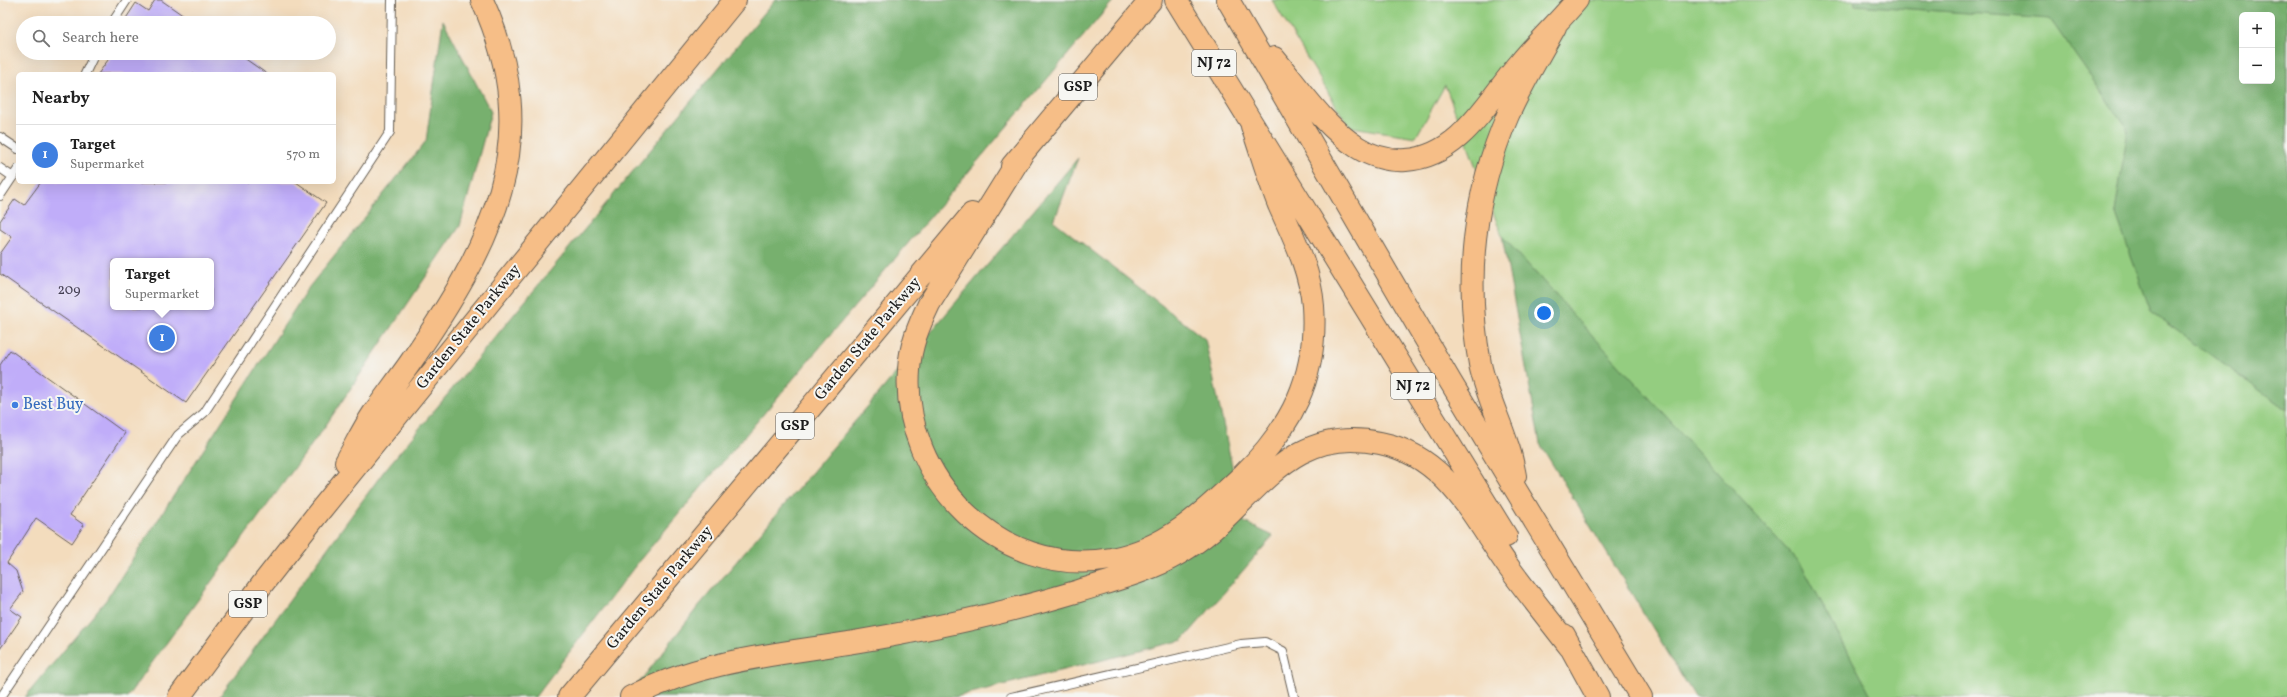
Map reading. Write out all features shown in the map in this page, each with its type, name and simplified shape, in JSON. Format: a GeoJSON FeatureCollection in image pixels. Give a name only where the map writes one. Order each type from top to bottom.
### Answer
{"type":"FeatureCollection","features":[{"type":"Feature","properties":{"kind":"highway"},"geometry":{"type":"LineString","coordinates":[[319,512],[373,414],[409,364],[458,289],[482,243],[498,203],[510,143],[509,99],[504,62],[482,0]]}},
{"type":"Feature","properties":{"kind":"highway","name":"Garden State Parkway"},"geometry":{"type":"LineString","coordinates":[[179,697],[264,582],[319,512],[735,0]]}},
{"type":"Feature","properties":{"kind":"highway","name":"Garden State Parkway"},"geometry":{"type":"LineString","coordinates":[[569,697],[1151,0]]}},
{"type":"Feature","properties":{"kind":"highway","name":"NJ 72"},"geometry":{"type":"LineString","coordinates":[[1176,0],[1252,126],[1519,557],[1598,697]]}},
{"type":"Feature","properties":{"kind":"highway"},"geometry":{"type":"LineString","coordinates":[[1232,6],[1319,114],[1338,133],[1367,153],[1399,160],[1429,156],[1453,142],[1468,129],[1520,62],[1555,27],[1576,0]]}},
{"type":"Feature","properties":{"kind":"highway","name":"NJ 72"},"geometry":{"type":"LineString","coordinates":[[1232,6],[1450,381],[1641,697]]}},
{"type":"Feature","properties":{"kind":"highway"},"geometry":{"type":"LineString","coordinates":[[1520,496],[1507,443],[1490,400],[1480,364],[1474,311],[1473,250],[1479,206],[1495,148],[1516,99],[1555,27]]}},
{"type":"Feature","properties":{"kind":"highway"},"geometry":{"type":"LineString","coordinates":[[1021,156],[929,304],[915,337],[908,371],[913,425],[924,456],[938,482],[963,511],[987,530],[1015,546],[1045,556],[1079,560],[1110,559],[1142,550],[1171,537],[1212,505],[1275,440],[1292,412],[1303,384],[1310,352],[1313,322],[1308,277],[1299,247],[1279,205],[1252,126]]}},
{"type":"Feature","properties":{"kind":"highway"},"geometry":{"type":"LineString","coordinates":[[631,697],[670,678],[708,666],[961,622],[1032,605],[1131,574],[1165,561],[1195,544],[1221,522],[1272,472],[1294,456],[1324,444],[1353,440],[1383,443],[1412,453],[1448,481],[1472,512],[1509,568],[1570,647]]}},
{"type":"Feature","properties":{"kind":"lane"},"geometry":{"type":"LineString","coordinates":[[117,16],[127,0]]}},
{"type":"Feature","properties":{"kind":"lane"},"geometry":{"type":"LineString","coordinates":[[0,697],[178,435],[204,413],[390,132],[392,0]]}},
{"type":"Feature","properties":{"kind":"lane"},"geometry":{"type":"LineString","coordinates":[[86,72],[92,60]]}},
{"type":"Feature","properties":{"kind":"lane"},"geometry":{"type":"LineString","coordinates":[[0,137],[16,148]]}},
{"type":"Feature","properties":{"kind":"lane"},"geometry":{"type":"LineString","coordinates":[[0,168],[13,177]]}},
{"type":"Feature","properties":{"kind":"lane"},"geometry":{"type":"LineString","coordinates":[[0,196],[16,172]]}},
{"type":"Feature","properties":{"kind":"lane"},"geometry":{"type":"LineString","coordinates":[[1011,697],[1241,644],[1265,642],[1283,652],[1294,697]]}},
{"type":"Feature","properties":{"kind":"green space"},"geometry":{"type":"Polygon","coordinates":[[[775,0],[1114,0],[639,561],[535,697],[219,697],[384,471],[775,0]]]}},
{"type":"Feature","properties":{"kind":"green space"},"geometry":{"type":"Polygon","coordinates":[[[1272,0],[2287,0],[2287,697],[1841,697],[1552,292],[1502,236],[1445,85],[1416,137],[1352,127],[1346,122],[1272,0]]]}},
{"type":"Feature","properties":{"kind":"green space"},"geometry":{"type":"Polygon","coordinates":[[[1854,0],[2287,0],[2287,410],[2151,312],[2115,212],[2128,130],[2050,19],[1855,5],[1854,0]]]}},
{"type":"Feature","properties":{"kind":"green space"},"geometry":{"type":"Polygon","coordinates":[[[443,20],[491,112],[460,226],[326,425],[127,697],[25,697],[106,600],[309,287],[426,141],[443,20]]]}},
{"type":"Feature","properties":{"kind":"green space"},"geometry":{"type":"Polygon","coordinates":[[[1078,158],[1054,221],[1205,339],[1244,522],[1273,536],[1183,640],[955,697],[628,697],[697,608],[1078,158]]]}},
{"type":"Feature","properties":{"kind":"green space"},"geometry":{"type":"Polygon","coordinates":[[[1502,236],[1802,566],[1872,697],[1695,697],[1540,444],[1502,236]]]}},
{"type":"Feature","properties":{"kind":"building"},"geometry":{"type":"Polygon","coordinates":[[[155,0],[161,0],[184,16],[128,16],[136,3],[148,11],[155,0]]]}},
{"type":"Feature","properties":{"kind":"building"},"geometry":{"type":"Polygon","coordinates":[[[108,60],[247,60],[264,72],[99,72],[108,60]]]}},
{"type":"Feature","properties":{"kind":"building"},"geometry":{"type":"Polygon","coordinates":[[[40,184],[299,184],[326,203],[186,403],[0,274],[0,254],[12,237],[0,229],[0,221],[15,199],[24,205],[40,184]]]}},
{"type":"Feature","properties":{"kind":"building"},"geometry":{"type":"Polygon","coordinates":[[[10,350],[125,433],[70,515],[84,525],[72,543],[36,518],[7,563],[16,571],[23,592],[10,609],[22,617],[0,649],[0,365],[10,350]]]}},
{"type":"Feature","properties":{"kind":"place","name":"Target"},"geometry":{"type":"Point","coordinates":[162,338]}},
{"type":"Feature","properties":{"kind":"place","name":"Best Buy"},"geometry":{"type":"Point","coordinates":[15,405]}}]}
